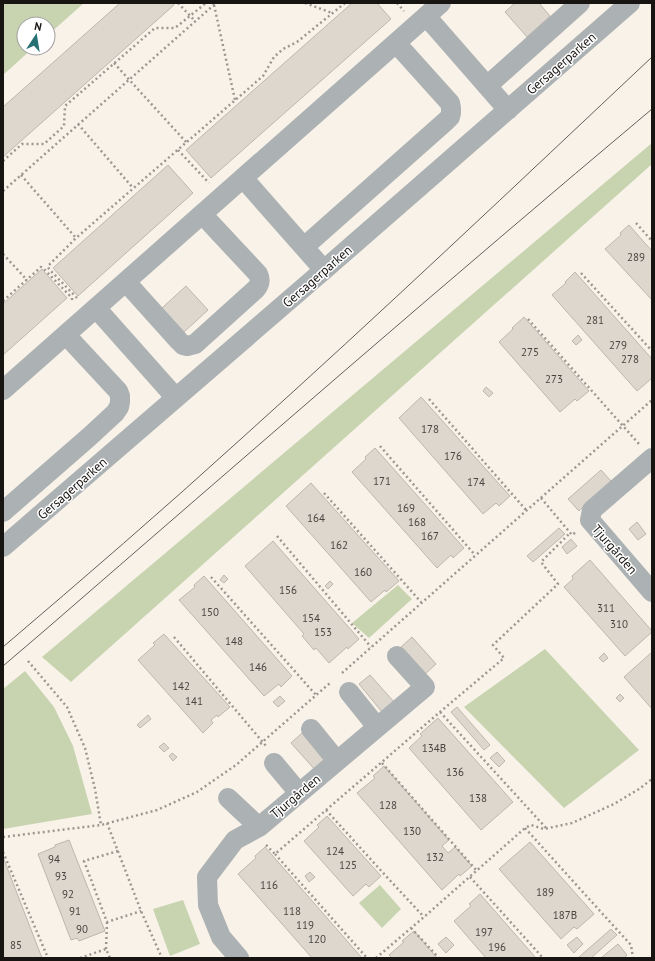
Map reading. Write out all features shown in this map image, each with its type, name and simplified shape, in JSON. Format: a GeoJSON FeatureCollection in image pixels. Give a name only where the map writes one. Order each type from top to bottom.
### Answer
{"type":"FeatureCollection","features":[{"type":"Feature","properties":{"kind":"street"},"geometry":{"type":"LineString","coordinates":[[3,390],[440,3]]}},
{"type":"Feature","properties":{"kind":"street"},"geometry":{"type":"LineString","coordinates":[[487,86],[580,3]]}},
{"type":"Feature","properties":{"kind":"street","name":"Gersagerparken"},"geometry":{"type":"LineString","coordinates":[[3,547],[630,3]]}},
{"type":"Feature","properties":{"kind":"street"},"geometry":{"type":"LineString","coordinates":[[426,16],[508,110]]}},
{"type":"Feature","properties":{"kind":"street"},"geometry":{"type":"LineString","coordinates":[[304,247],[450,116],[452,108],[450,103],[396,42]]}},
{"type":"Feature","properties":{"kind":"street"},"geometry":{"type":"LineString","coordinates":[[243,178],[324,270]]}},
{"type":"Feature","properties":{"kind":"street"},"geometry":{"type":"LineString","coordinates":[[126,282],[183,345],[190,346],[195,344],[256,289],[260,282],[260,277],[258,274],[202,214]]}},
{"type":"Feature","properties":{"kind":"street"},"geometry":{"type":"LineString","coordinates":[[96,308],[176,398]]}},
{"type":"Feature","properties":{"kind":"street"},"geometry":{"type":"LineString","coordinates":[[3,512],[89,437],[115,413],[119,407],[120,396],[118,392],[66,335]]}},
{"type":"Feature","properties":{"kind":"street","name":"Tjurgården"},"geometry":{"type":"LineString","coordinates":[[652,458],[592,510],[590,520],[652,592]]}},
{"type":"Feature","properties":{"kind":"street","name":"Tjurgården"},"geometry":{"type":"LineString","coordinates":[[239,958],[221,937],[218,931],[208,905],[207,877],[235,840],[255,829],[425,687],[398,656]]}},
{"type":"Feature","properties":{"kind":"street"},"geometry":{"type":"LineString","coordinates":[[349,692],[378,727]]}},
{"type":"Feature","properties":{"kind":"street"},"geometry":{"type":"LineString","coordinates":[[311,729],[337,761]]}},
{"type":"Feature","properties":{"kind":"street"},"geometry":{"type":"LineString","coordinates":[[274,763],[299,792]]}},
{"type":"Feature","properties":{"kind":"street"},"geometry":{"type":"LineString","coordinates":[[228,798],[255,829]]}},
{"type":"Feature","properties":{"kind":"path"},"geometry":{"type":"LineString","coordinates":[[178,3],[195,21]]}},
{"type":"Feature","properties":{"kind":"path"},"geometry":{"type":"LineString","coordinates":[[3,161],[22,144],[44,144],[64,126],[65,106],[114,63],[155,28],[175,28],[206,3]]}},
{"type":"Feature","properties":{"kind":"path"},"geometry":{"type":"LineString","coordinates":[[305,3],[332,13]]}},
{"type":"Feature","properties":{"kind":"path"},"geometry":{"type":"LineString","coordinates":[[60,254],[133,188],[263,76],[274,57],[283,49],[297,42],[345,3]]}},
{"type":"Feature","properties":{"kind":"path"},"geometry":{"type":"LineString","coordinates":[[3,191],[215,4],[235,100]]}},
{"type":"Feature","properties":{"kind":"path"},"geometry":{"type":"LineString","coordinates":[[114,63],[186,142]]}},
{"type":"Feature","properties":{"kind":"path"},"geometry":{"type":"LineString","coordinates":[[78,124],[133,188]]}},
{"type":"Feature","properties":{"kind":"path"},"geometry":{"type":"LineString","coordinates":[[178,150],[211,184]]}},
{"type":"Feature","properties":{"kind":"path"},"geometry":{"type":"LineString","coordinates":[[21,175],[76,238]]}},
{"type":"Feature","properties":{"kind":"path"},"geometry":{"type":"LineString","coordinates":[[636,223],[652,241]]}},
{"type":"Feature","properties":{"kind":"path"},"geometry":{"type":"LineString","coordinates":[[3,254],[27,280]]}},
{"type":"Feature","properties":{"kind":"path"},"geometry":{"type":"LineString","coordinates":[[3,300],[41,267],[72,298],[73,302],[68,307]]}},
{"type":"Feature","properties":{"kind":"path"},"geometry":{"type":"LineString","coordinates":[[581,273],[652,351]]}},
{"type":"Feature","properties":{"kind":"path"},"geometry":{"type":"LineString","coordinates":[[528,319],[652,458]]}},
{"type":"Feature","properties":{"kind":"path"},"geometry":{"type":"LineString","coordinates":[[429,399],[526,510]]}},
{"type":"Feature","properties":{"kind":"path"},"geometry":{"type":"LineString","coordinates":[[336,677],[652,400]]}},
{"type":"Feature","properties":{"kind":"path"},"geometry":{"type":"LineString","coordinates":[[380,446],[475,554]]}},
{"type":"Feature","properties":{"kind":"path"},"geometry":{"type":"LineString","coordinates":[[324,493],[421,602]]}},
{"type":"Feature","properties":{"kind":"path"},"geometry":{"type":"LineString","coordinates":[[540,498],[570,533]]}},
{"type":"Feature","properties":{"kind":"path"},"geometry":{"type":"LineString","coordinates":[[275,854],[504,658],[493,645],[558,584],[541,562],[570,533],[572,535],[590,520]]}},
{"type":"Feature","properties":{"kind":"path"},"geometry":{"type":"LineString","coordinates":[[277,536],[371,647]]}},
{"type":"Feature","properties":{"kind":"path"},"geometry":{"type":"LineString","coordinates":[[211,577],[316,695]]}},
{"type":"Feature","properties":{"kind":"path"},"geometry":{"type":"LineString","coordinates":[[174,637],[272,753],[274,763]]}},
{"type":"Feature","properties":{"kind":"path"},"geometry":{"type":"LineString","coordinates":[[28,661],[68,707],[85,748],[95,789],[101,825]]}},
{"type":"Feature","properties":{"kind":"path"},"geometry":{"type":"LineString","coordinates":[[3,837],[101,825],[157,810],[198,792],[236,765],[331,682]]}},
{"type":"Feature","properties":{"kind":"path"},"geometry":{"type":"LineString","coordinates":[[440,712],[547,829]]}},
{"type":"Feature","properties":{"kind":"path"},"geometry":{"type":"LineString","coordinates":[[382,763],[477,871]]}},
{"type":"Feature","properties":{"kind":"path"},"geometry":{"type":"LineString","coordinates":[[376,958],[525,828],[531,825],[547,829],[572,823],[607,807],[639,789],[652,779]]}},
{"type":"Feature","properties":{"kind":"path"},"geometry":{"type":"LineString","coordinates":[[326,810],[424,917]]}},
{"type":"Feature","properties":{"kind":"path"},"geometry":{"type":"LineString","coordinates":[[107,823],[141,911],[162,958]]}},
{"type":"Feature","properties":{"kind":"path"},"geometry":{"type":"LineString","coordinates":[[525,828],[631,945],[633,958]]}},
{"type":"Feature","properties":{"kind":"path"},"geometry":{"type":"LineString","coordinates":[[255,829],[275,854],[367,958]]}},
{"type":"Feature","properties":{"kind":"path"},"geometry":{"type":"LineString","coordinates":[[110,958],[106,948],[107,922],[84,861],[118,851]]}},
{"type":"Feature","properties":{"kind":"path"},"geometry":{"type":"LineString","coordinates":[[3,852],[48,958]]}},
{"type":"Feature","properties":{"kind":"path"},"geometry":{"type":"LineString","coordinates":[[470,877],[543,958]]}},
{"type":"Feature","properties":{"kind":"path"},"geometry":{"type":"LineString","coordinates":[[107,922],[141,911]]}},
{"type":"Feature","properties":{"kind":"path"},"geometry":{"type":"LineString","coordinates":[[411,928],[439,958]]}},
{"type":"Feature","properties":{"kind":"path"},"geometry":{"type":"LineString","coordinates":[[80,958],[106,948]]}},
{"type":"Feature","properties":{"kind":"green space"},"geometry":{"type":"Polygon","coordinates":[[[3,3],[84,3],[56,28],[56,16],[16,16],[16,56],[24,56],[3,75],[3,3]]]}},
{"type":"Feature","properties":{"kind":"green space"},"geometry":{"type":"Polygon","coordinates":[[[652,143],[652,164],[71,682],[42,657],[646,148],[652,143]]]}},
{"type":"Feature","properties":{"kind":"green space"},"geometry":{"type":"Polygon","coordinates":[[[398,585],[412,599],[369,638],[352,623],[398,585]]]}},
{"type":"Feature","properties":{"kind":"green space"},"geometry":{"type":"Polygon","coordinates":[[[545,649],[639,750],[564,808],[464,707],[545,649]]]}},
{"type":"Feature","properties":{"kind":"green space"},"geometry":{"type":"Polygon","coordinates":[[[25,671],[54,707],[73,746],[92,814],[3,829],[3,689],[25,671]]]}},
{"type":"Feature","properties":{"kind":"green space"},"geometry":{"type":"Polygon","coordinates":[[[380,885],[401,909],[382,928],[359,903],[380,885]]]}},
{"type":"Feature","properties":{"kind":"green space"},"geometry":{"type":"Polygon","coordinates":[[[183,900],[200,944],[170,956],[153,909],[183,900]]]}},
{"type":"Feature","properties":{"kind":"building"},"geometry":{"type":"Polygon","coordinates":[[[120,3],[173,3],[174,5],[3,157],[3,107],[120,3]]]}},
{"type":"Feature","properties":{"kind":"building"},"geometry":{"type":"Polygon","coordinates":[[[352,3],[377,3],[391,19],[211,178],[186,150],[352,3]]]}},
{"type":"Feature","properties":{"kind":"building"},"geometry":{"type":"Polygon","coordinates":[[[515,3],[539,3],[550,16],[527,37],[505,12],[515,3]]]}},
{"type":"Feature","properties":{"kind":"building"},"geometry":{"type":"Polygon","coordinates":[[[168,165],[193,193],[78,296],[53,268],[168,165]]]}},
{"type":"Feature","properties":{"kind":"building"},"geometry":{"type":"Polygon","coordinates":[[[629,225],[652,251],[652,300],[605,249],[621,235],[620,233],[629,225]]]}},
{"type":"Feature","properties":{"kind":"building"},"geometry":{"type":"Polygon","coordinates":[[[42,269],[67,298],[3,355],[3,304],[42,269]]]}},
{"type":"Feature","properties":{"kind":"building"},"geometry":{"type":"Polygon","coordinates":[[[575,272],[652,359],[652,380],[651,379],[637,391],[552,295],[566,283],[565,282],[575,272]]]}},
{"type":"Feature","properties":{"kind":"building"},"geometry":{"type":"Polygon","coordinates":[[[186,286],[208,310],[184,332],[162,308],[186,286]]]}},
{"type":"Feature","properties":{"kind":"building"},"geometry":{"type":"Polygon","coordinates":[[[524,317],[589,391],[577,401],[575,399],[560,412],[499,342],[524,317]]]}},
{"type":"Feature","properties":{"kind":"building"},"geometry":{"type":"Polygon","coordinates":[[[578,335],[582,340],[576,345],[572,341],[578,335]]]}},
{"type":"Feature","properties":{"kind":"building"},"geometry":{"type":"Polygon","coordinates":[[[486,387],[493,393],[489,397],[483,391],[486,387]]]}},
{"type":"Feature","properties":{"kind":"building"},"geometry":{"type":"Polygon","coordinates":[[[421,397],[510,496],[499,506],[496,503],[483,514],[399,418],[421,397]]]}},
{"type":"Feature","properties":{"kind":"building"},"geometry":{"type":"Polygon","coordinates":[[[375,448],[464,548],[453,558],[451,555],[437,568],[352,472],[375,448]]]}},
{"type":"Feature","properties":{"kind":"building"},"geometry":{"type":"Polygon","coordinates":[[[601,470],[611,481],[579,511],[568,499],[601,470]]]}},
{"type":"Feature","properties":{"kind":"building"},"geometry":{"type":"Polygon","coordinates":[[[311,483],[399,581],[371,602],[286,506],[311,483]]]}},
{"type":"Feature","properties":{"kind":"building"},"geometry":{"type":"Polygon","coordinates":[[[637,522],[646,534],[638,540],[629,529],[637,522]]]}},
{"type":"Feature","properties":{"kind":"building"},"geometry":{"type":"Polygon","coordinates":[[[559,528],[565,534],[533,562],[527,556],[559,528]]]}},
{"type":"Feature","properties":{"kind":"building"},"geometry":{"type":"Polygon","coordinates":[[[571,539],[577,546],[567,554],[562,547],[571,539]]]}},
{"type":"Feature","properties":{"kind":"building"},"geometry":{"type":"Polygon","coordinates":[[[273,541],[359,639],[348,649],[347,647],[329,663],[316,648],[314,650],[302,636],[304,634],[245,566],[273,541]]]}},
{"type":"Feature","properties":{"kind":"building"},"geometry":{"type":"Polygon","coordinates":[[[590,560],[652,631],[625,656],[564,587],[573,579],[572,576],[590,560]]]}},
{"type":"Feature","properties":{"kind":"building"},"geometry":{"type":"Polygon","coordinates":[[[224,575],[228,579],[224,583],[220,580],[224,575]]]}},
{"type":"Feature","properties":{"kind":"building"},"geometry":{"type":"Polygon","coordinates":[[[204,576],[292,676],[281,687],[279,684],[264,696],[179,600],[195,587],[194,585],[204,576]]]}},
{"type":"Feature","properties":{"kind":"building"},"geometry":{"type":"Polygon","coordinates":[[[330,581],[333,584],[328,589],[325,586],[330,581]]]}},
{"type":"Feature","properties":{"kind":"building"},"geometry":{"type":"Polygon","coordinates":[[[164,634],[230,707],[218,717],[217,715],[211,720],[213,723],[203,733],[138,660],[155,645],[153,643],[164,634]]]}},
{"type":"Feature","properties":{"kind":"building"},"geometry":{"type":"Polygon","coordinates":[[[412,637],[436,664],[424,675],[400,648],[412,637]]]}},
{"type":"Feature","properties":{"kind":"building"},"geometry":{"type":"Polygon","coordinates":[[[652,652],[652,709],[624,677],[652,652]]]}},
{"type":"Feature","properties":{"kind":"building"},"geometry":{"type":"Polygon","coordinates":[[[604,653],[608,658],[603,662],[599,658],[604,653]]]}},
{"type":"Feature","properties":{"kind":"building"},"geometry":{"type":"Polygon","coordinates":[[[370,675],[394,702],[382,712],[359,684],[370,675]]]}},
{"type":"Feature","properties":{"kind":"building"},"geometry":{"type":"Polygon","coordinates":[[[620,694],[624,698],[620,702],[616,698],[620,694]]]}},
{"type":"Feature","properties":{"kind":"building"},"geometry":{"type":"Polygon","coordinates":[[[280,696],[285,701],[278,707],[273,702],[280,696]]]}},
{"type":"Feature","properties":{"kind":"building"},"geometry":{"type":"Polygon","coordinates":[[[457,707],[490,745],[484,750],[451,712],[457,707]]]}},
{"type":"Feature","properties":{"kind":"building"},"geometry":{"type":"Polygon","coordinates":[[[148,715],[151,719],[140,728],[137,725],[148,715]]]}},
{"type":"Feature","properties":{"kind":"building"},"geometry":{"type":"Polygon","coordinates":[[[438,718],[513,802],[481,830],[409,748],[422,736],[420,734],[438,718]]]}},
{"type":"Feature","properties":{"kind":"building"},"geometry":{"type":"Polygon","coordinates":[[[302,733],[327,762],[316,771],[291,743],[302,733]]]}},
{"type":"Feature","properties":{"kind":"building"},"geometry":{"type":"Polygon","coordinates":[[[164,743],[169,748],[164,752],[159,747],[164,743]]]}},
{"type":"Feature","properties":{"kind":"building"},"geometry":{"type":"Polygon","coordinates":[[[497,752],[505,761],[499,767],[490,758],[497,752]]]}},
{"type":"Feature","properties":{"kind":"building"},"geometry":{"type":"Polygon","coordinates":[[[172,753],[177,757],[173,761],[169,756],[172,753]]]}},
{"type":"Feature","properties":{"kind":"building"},"geometry":{"type":"Polygon","coordinates":[[[384,766],[449,840],[442,846],[448,853],[455,847],[472,866],[460,876],[459,874],[442,890],[357,793],[375,778],[373,776],[384,766]]]}},
{"type":"Feature","properties":{"kind":"building"},"geometry":{"type":"Polygon","coordinates":[[[327,816],[381,876],[369,887],[366,884],[353,896],[304,841],[319,827],[317,825],[327,816]]]}},
{"type":"Feature","properties":{"kind":"building"},"geometry":{"type":"Polygon","coordinates":[[[69,840],[105,931],[79,941],[77,938],[71,940],[38,854],[55,847],[55,845],[69,840]]]}},
{"type":"Feature","properties":{"kind":"building"},"geometry":{"type":"Polygon","coordinates":[[[530,842],[594,914],[577,929],[574,927],[561,939],[499,869],[530,842]]]}},
{"type":"Feature","properties":{"kind":"building"},"geometry":{"type":"Polygon","coordinates":[[[265,847],[362,958],[312,958],[238,874],[256,858],[255,856],[265,847]]]}},
{"type":"Feature","properties":{"kind":"building"},"geometry":{"type":"Polygon","coordinates":[[[3,857],[42,958],[3,958],[3,857]]]}},
{"type":"Feature","properties":{"kind":"building"},"geometry":{"type":"Polygon","coordinates":[[[310,872],[315,877],[309,882],[305,876],[310,872]]]}},
{"type":"Feature","properties":{"kind":"building"},"geometry":{"type":"Polygon","coordinates":[[[480,894],[536,958],[486,958],[454,921],[471,906],[469,904],[480,894]]]}},
{"type":"Feature","properties":{"kind":"building"},"geometry":{"type":"Polygon","coordinates":[[[611,929],[617,935],[591,958],[579,957],[611,929]]]}},
{"type":"Feature","properties":{"kind":"building"},"geometry":{"type":"Polygon","coordinates":[[[414,931],[437,958],[392,958],[389,955],[414,931]]]}},
{"type":"Feature","properties":{"kind":"building"},"geometry":{"type":"Polygon","coordinates":[[[446,937],[454,945],[446,953],[438,944],[446,937]]]}},
{"type":"Feature","properties":{"kind":"building"},"geometry":{"type":"Polygon","coordinates":[[[577,937],[583,944],[574,953],[567,945],[577,937]]]}},
{"type":"Feature","properties":{"kind":"building"},"geometry":{"type":"Polygon","coordinates":[[[618,944],[627,955],[624,958],[601,958],[618,944]]]}},
{"type":"Feature","properties":{"kind":"tram line"},"geometry":{"type":"LineString","coordinates":[[3,647],[213,465],[346,344],[652,57]]}},
{"type":"Feature","properties":{"kind":"tram line"},"geometry":{"type":"LineString","coordinates":[[3,666],[652,109]]}}]}
